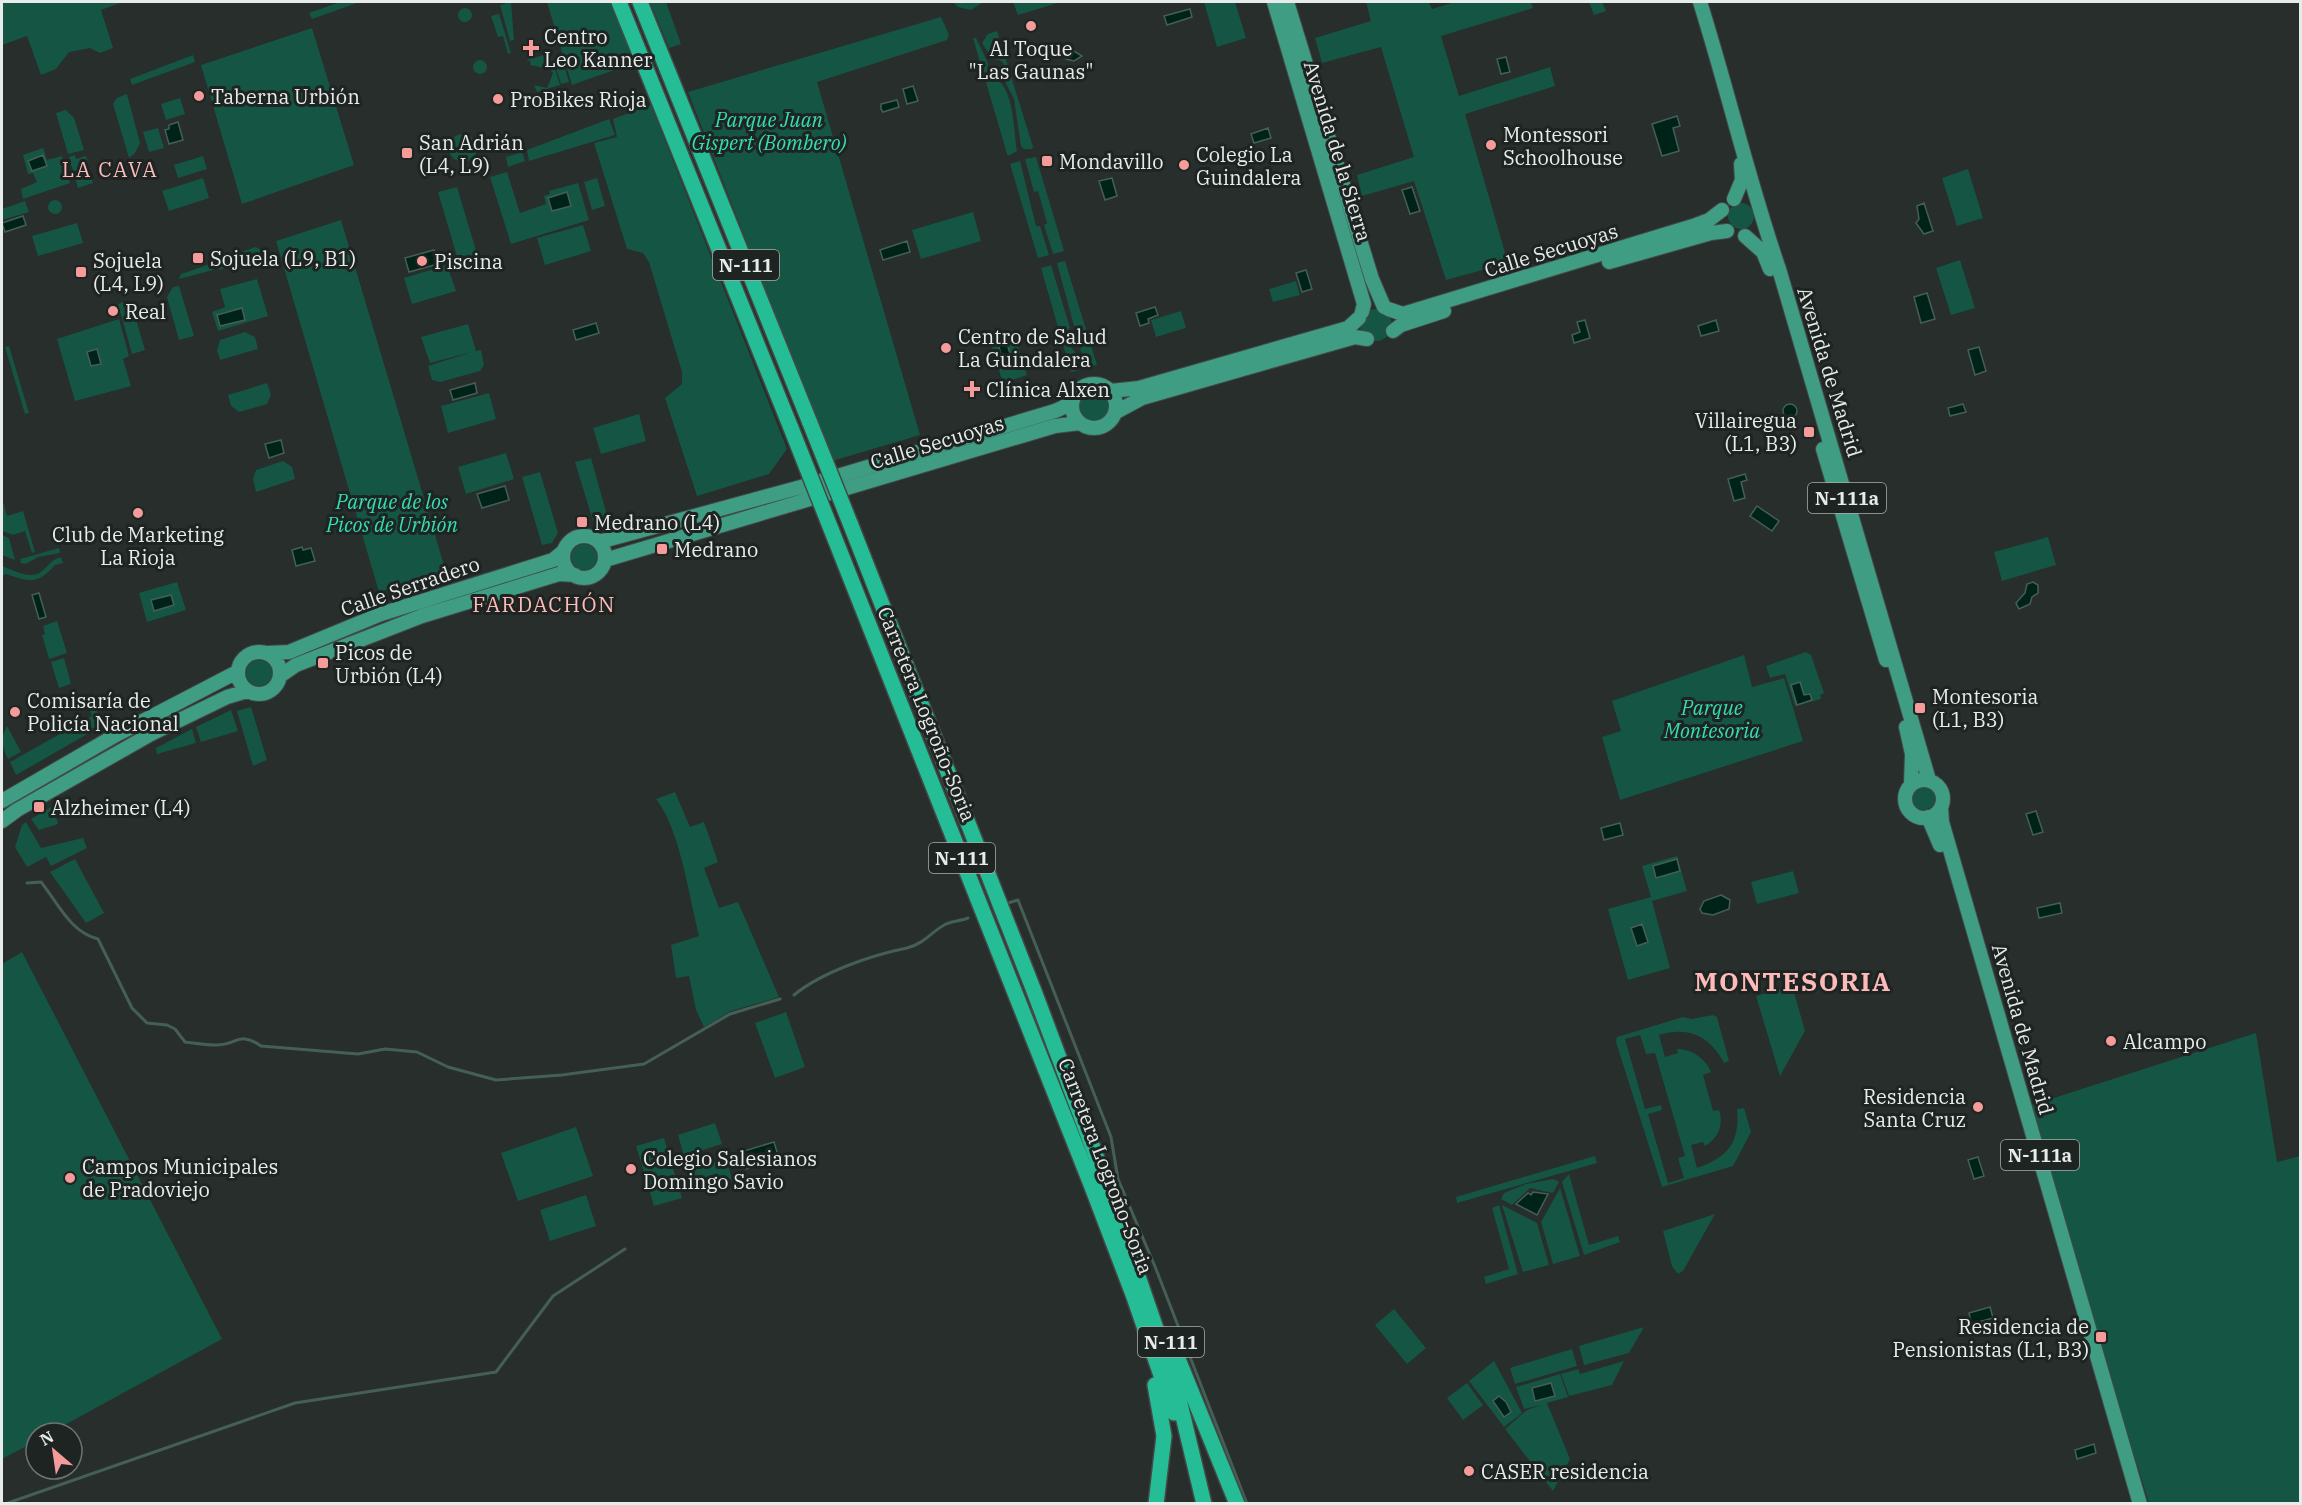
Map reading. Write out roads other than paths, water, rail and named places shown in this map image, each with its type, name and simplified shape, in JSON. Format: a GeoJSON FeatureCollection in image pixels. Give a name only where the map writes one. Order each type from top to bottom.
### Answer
{"type":"FeatureCollection","features":[{"type":"Feature","properties":{"kind":"highway","name":"Carretera Logroño-Soria"},"geometry":{"type":"LineString","coordinates":[[619,2],[831,529],[1099,1184]]}},
{"type":"Feature","properties":{"kind":"highway","name":"Carretera Logroño-Soria"},"geometry":{"type":"LineString","coordinates":[[640,2],[850,523],[1034,990],[1202,1497]]}},
{"type":"Feature","properties":{"kind":"highway","name":"N-111"},"geometry":{"type":"LineString","coordinates":[[1099,1184],[1161,1410],[1164,1436],[1156,1503]]}},
{"type":"Feature","properties":{"kind":"highway","name":"N-111"},"geometry":{"type":"LineString","coordinates":[[1099,1184],[1237,1503]]}},
{"type":"Feature","properties":{"kind":"main road","name":"Avenida de la Sierra"},"geometry":{"type":"LineString","coordinates":[[1274,2],[1364,304],[1361,315]]}},
{"type":"Feature","properties":{"kind":"main road","name":"Avenida de la Sierra"},"geometry":{"type":"LineString","coordinates":[[1287,2],[1372,279],[1386,308]]}},
{"type":"Feature","properties":{"kind":"main road"},"geometry":{"type":"LineString","coordinates":[[1690,2],[1742,169],[1742,180],[1734,199],[1722,210],[1722,221],[1727,231],[1745,236],[1756,229],[1759,212],[1745,198],[1734,199]]}},
{"type":"Feature","properties":{"kind":"main road","name":"Avenida de Madrid"},"geometry":{"type":"LineString","coordinates":[[1700,2],[1730,96],[1759,212],[1779,269],[1929,780]]}},
{"type":"Feature","properties":{"kind":"main road","name":"Calle Secuoyas"},"geometry":{"type":"LineString","coordinates":[[1386,308],[1402,314],[1522,280],[1693,226],[1709,220],[1722,210]]}},
{"type":"Feature","properties":{"kind":"main road","name":"Calle Secuoyas"},"geometry":{"type":"LineString","coordinates":[[1116,412],[1142,398],[1355,337],[1381,338],[1405,323],[1704,235],[1727,231]]}},
{"type":"Feature","properties":{"kind":"main road","name":"Avenida de Madrid"},"geometry":{"type":"LineString","coordinates":[[1745,236],[1763,252],[1772,273],[1911,744],[1911,784]]}},
{"type":"Feature","properties":{"kind":"main road"},"geometry":{"type":"LineString","coordinates":[[1111,391],[1139,388],[1348,328],[1354,325],[1361,315],[1372,306],[1386,308],[1394,319],[1381,338],[1359,330],[1361,315]]}},
{"type":"Feature","properties":{"kind":"main road"},"geometry":{"type":"LineString","coordinates":[[1091,384],[1099,384],[1111,391],[1117,404],[1116,412],[1103,427],[1089,428],[1080,423],[1072,412],[1073,398],[1078,391],[1091,384]]}},
{"type":"Feature","properties":{"kind":"main road","name":"Calle Secuoyas"},"geometry":{"type":"LineString","coordinates":[[599,542],[842,474],[1054,411],[1064,407],[1073,398]]}},
{"type":"Feature","properties":{"kind":"main road","name":"Calle Secuoyas"},"geometry":{"type":"LineString","coordinates":[[605,560],[1055,426],[1080,423]]}},
{"type":"Feature","properties":{"kind":"main road"},"geometry":{"type":"LineString","coordinates":[[588,536],[599,542],[605,560],[601,569],[592,576],[575,575],[564,562],[564,551],[569,543],[577,537],[588,536]]}},
{"type":"Feature","properties":{"kind":"main road","name":"Calle Serradero"},"geometry":{"type":"LineString","coordinates":[[267,653],[289,652],[381,614],[553,560],[564,551]]}},
{"type":"Feature","properties":{"kind":"main road","name":"Calle Serradero"},"geometry":{"type":"LineString","coordinates":[[280,676],[296,665],[431,613],[559,574],[575,575]]}},
{"type":"Feature","properties":{"kind":"main road"},"geometry":{"type":"LineString","coordinates":[[2,823],[17,810],[127,747],[226,697],[247,691],[257,694],[268,692],[276,685],[280,676],[277,662],[267,653],[249,654],[240,662],[237,672],[240,682],[247,691]]}},
{"type":"Feature","properties":{"kind":"main road"},"geometry":{"type":"LineString","coordinates":[[2,801],[116,735],[237,672]]}},
{"type":"Feature","properties":{"kind":"main road"},"geometry":{"type":"LineString","coordinates":[[1911,784],[1929,780]]}},
{"type":"Feature","properties":{"kind":"main road","name":"N-111a"},"geometry":{"type":"LineString","coordinates":[[1929,780],[1940,790],[1943,799],[1941,807]]}},
{"type":"Feature","properties":{"kind":"main road","name":"N-111a"},"geometry":{"type":"LineString","coordinates":[[1911,784],[1905,798],[1908,808],[1916,816],[1928,817]]}},
{"type":"Feature","properties":{"kind":"main road"},"geometry":{"type":"LineString","coordinates":[[1928,817],[1941,807]]}},
{"type":"Feature","properties":{"kind":"main road","name":"Avenida de Madrid"},"geometry":{"type":"LineString","coordinates":[[1941,807],[1942,822],[2140,1503]]}},
{"type":"Feature","properties":{"kind":"main road","name":"Avenida de Madrid"},"geometry":{"type":"LineString","coordinates":[[1928,817],[1939,838],[2131,1503]]}},
{"type":"Feature","properties":{"kind":"waterway"},"geometry":{"type":"LineString","coordinates":[[27,883],[41,882],[65,916],[80,930],[98,939],[132,1008],[147,1023],[167,1025],[175,1029],[185,1042],[222,1045],[247,1039],[261,1046],[358,1054],[385,1049],[417,1052],[448,1067],[496,1080],[562,1075],[644,1064],[730,1014],[780,999]]}},
{"type":"Feature","properties":{"kind":"waterway"},"geometry":{"type":"LineString","coordinates":[[1005,904],[1018,900],[1111,1137],[1118,1179],[1156,1269],[1247,1504]]}},
{"type":"Feature","properties":{"kind":"waterway"},"geometry":{"type":"LineString","coordinates":[[794,995],[833,972],[863,960],[913,946],[946,924],[968,918]]}},
{"type":"Feature","properties":{"kind":"waterway"},"geometry":{"type":"LineString","coordinates":[[5,1504],[295,1403],[496,1372],[553,1296],[625,1249]]}},
{"type":"Feature","properties":{"kind":"place","name":"Al Toque \"Las Gaunas\""},"geometry":{"type":"Point","coordinates":[1031,26]}},
{"type":"Feature","properties":{"kind":"place","name":"Centro Leo Kanner"},"geometry":{"type":"Point","coordinates":[531,48]}},
{"type":"Feature","properties":{"kind":"place","name":"Taberna Urbión"},"geometry":{"type":"Point","coordinates":[199,96]}},
{"type":"Feature","properties":{"kind":"place","name":"ProBikes Rioja"},"geometry":{"type":"Point","coordinates":[498,99]}},
{"type":"Feature","properties":{"kind":"place","name":"Montessori Schoolhouse"},"geometry":{"type":"Point","coordinates":[1491,145]}},
{"type":"Feature","properties":{"kind":"place","name":"San Adrián (L4, L9)"},"geometry":{"type":"Point","coordinates":[407,153]}},
{"type":"Feature","properties":{"kind":"place","name":"Mondavillo"},"geometry":{"type":"Point","coordinates":[1047,161]}},
{"type":"Feature","properties":{"kind":"place","name":"Colegio La Guindalera"},"geometry":{"type":"Point","coordinates":[1184,165]}},
{"type":"Feature","properties":{"kind":"place","name":"Sojuela (L9, B1)"},"geometry":{"type":"Point","coordinates":[198,258]}},
{"type":"Feature","properties":{"kind":"place","name":"Piscina"},"geometry":{"type":"Point","coordinates":[422,261]}},
{"type":"Feature","properties":{"kind":"place","name":"Sojuela (L4, L9)"},"geometry":{"type":"Point","coordinates":[81,272]}},
{"type":"Feature","properties":{"kind":"place","name":"Real"},"geometry":{"type":"Point","coordinates":[113,311]}},
{"type":"Feature","properties":{"kind":"place","name":"Centro de Salud La Guindalera"},"geometry":{"type":"Point","coordinates":[946,348]}},
{"type":"Feature","properties":{"kind":"place","name":"Clínica Alxen"},"geometry":{"type":"Point","coordinates":[972,389]}},
{"type":"Feature","properties":{"kind":"place","name":"Villairegua (L1, B3)"},"geometry":{"type":"Point","coordinates":[1809,432]}},
{"type":"Feature","properties":{"kind":"place","name":"Club de Marketing La Rioja"},"geometry":{"type":"Point","coordinates":[138,513]}},
{"type":"Feature","properties":{"kind":"place","name":"Medrano (L4)"},"geometry":{"type":"Point","coordinates":[582,522]}},
{"type":"Feature","properties":{"kind":"place","name":"Medrano"},"geometry":{"type":"Point","coordinates":[662,549]}},
{"type":"Feature","properties":{"kind":"place","name":"Picos de Urbión (L4)"},"geometry":{"type":"Point","coordinates":[323,663]}},
{"type":"Feature","properties":{"kind":"place","name":"Montesoria (L1, B3)"},"geometry":{"type":"Point","coordinates":[1920,708]}},
{"type":"Feature","properties":{"kind":"place","name":"Comisaría de Policía Nacional"},"geometry":{"type":"Point","coordinates":[15,712]}},
{"type":"Feature","properties":{"kind":"place","name":"Alzheimer (L4)"},"geometry":{"type":"Point","coordinates":[39,807]}},
{"type":"Feature","properties":{"kind":"place","name":"Alcampo"},"geometry":{"type":"Point","coordinates":[2111,1041]}},
{"type":"Feature","properties":{"kind":"place","name":"Residencia Santa Cruz"},"geometry":{"type":"Point","coordinates":[1978,1107]}},
{"type":"Feature","properties":{"kind":"place","name":"Colegio Salesianos Domingo Savio"},"geometry":{"type":"Point","coordinates":[631,1169]}},
{"type":"Feature","properties":{"kind":"place","name":"Campos Municipales de Pradoviejo"},"geometry":{"type":"Point","coordinates":[70,1178]}},
{"type":"Feature","properties":{"kind":"place","name":"Residencia de Pensionistas (L1, B3)"},"geometry":{"type":"Point","coordinates":[2101,1337]}},
{"type":"Feature","properties":{"kind":"place","name":"CASER residencia"},"geometry":{"type":"Point","coordinates":[1469,1471]}},
{"type":"Feature","properties":{"kind":"district","name":"LA CAVA"},"geometry":{"type":"Point","coordinates":[110,169]}},
{"type":"Feature","properties":{"kind":"district","name":"FARDACHÓN"},"geometry":{"type":"Point","coordinates":[544,604]}},
{"type":"Feature","properties":{"kind":"district","name":"MONTESORIA"},"geometry":{"type":"Point","coordinates":[1793,981]}},
{"type":"Feature","properties":{"kind":"park label","name":"Parque Juan Gispert (Bombero)"},"geometry":{"type":"Point","coordinates":[769,130]}},
{"type":"Feature","properties":{"kind":"park label","name":"Parque de los Picos de Urbión"},"geometry":{"type":"Point","coordinates":[392,512]}},
{"type":"Feature","properties":{"kind":"park label","name":"Parque Montesoria"},"geometry":{"type":"Point","coordinates":[1712,718]}}]}
